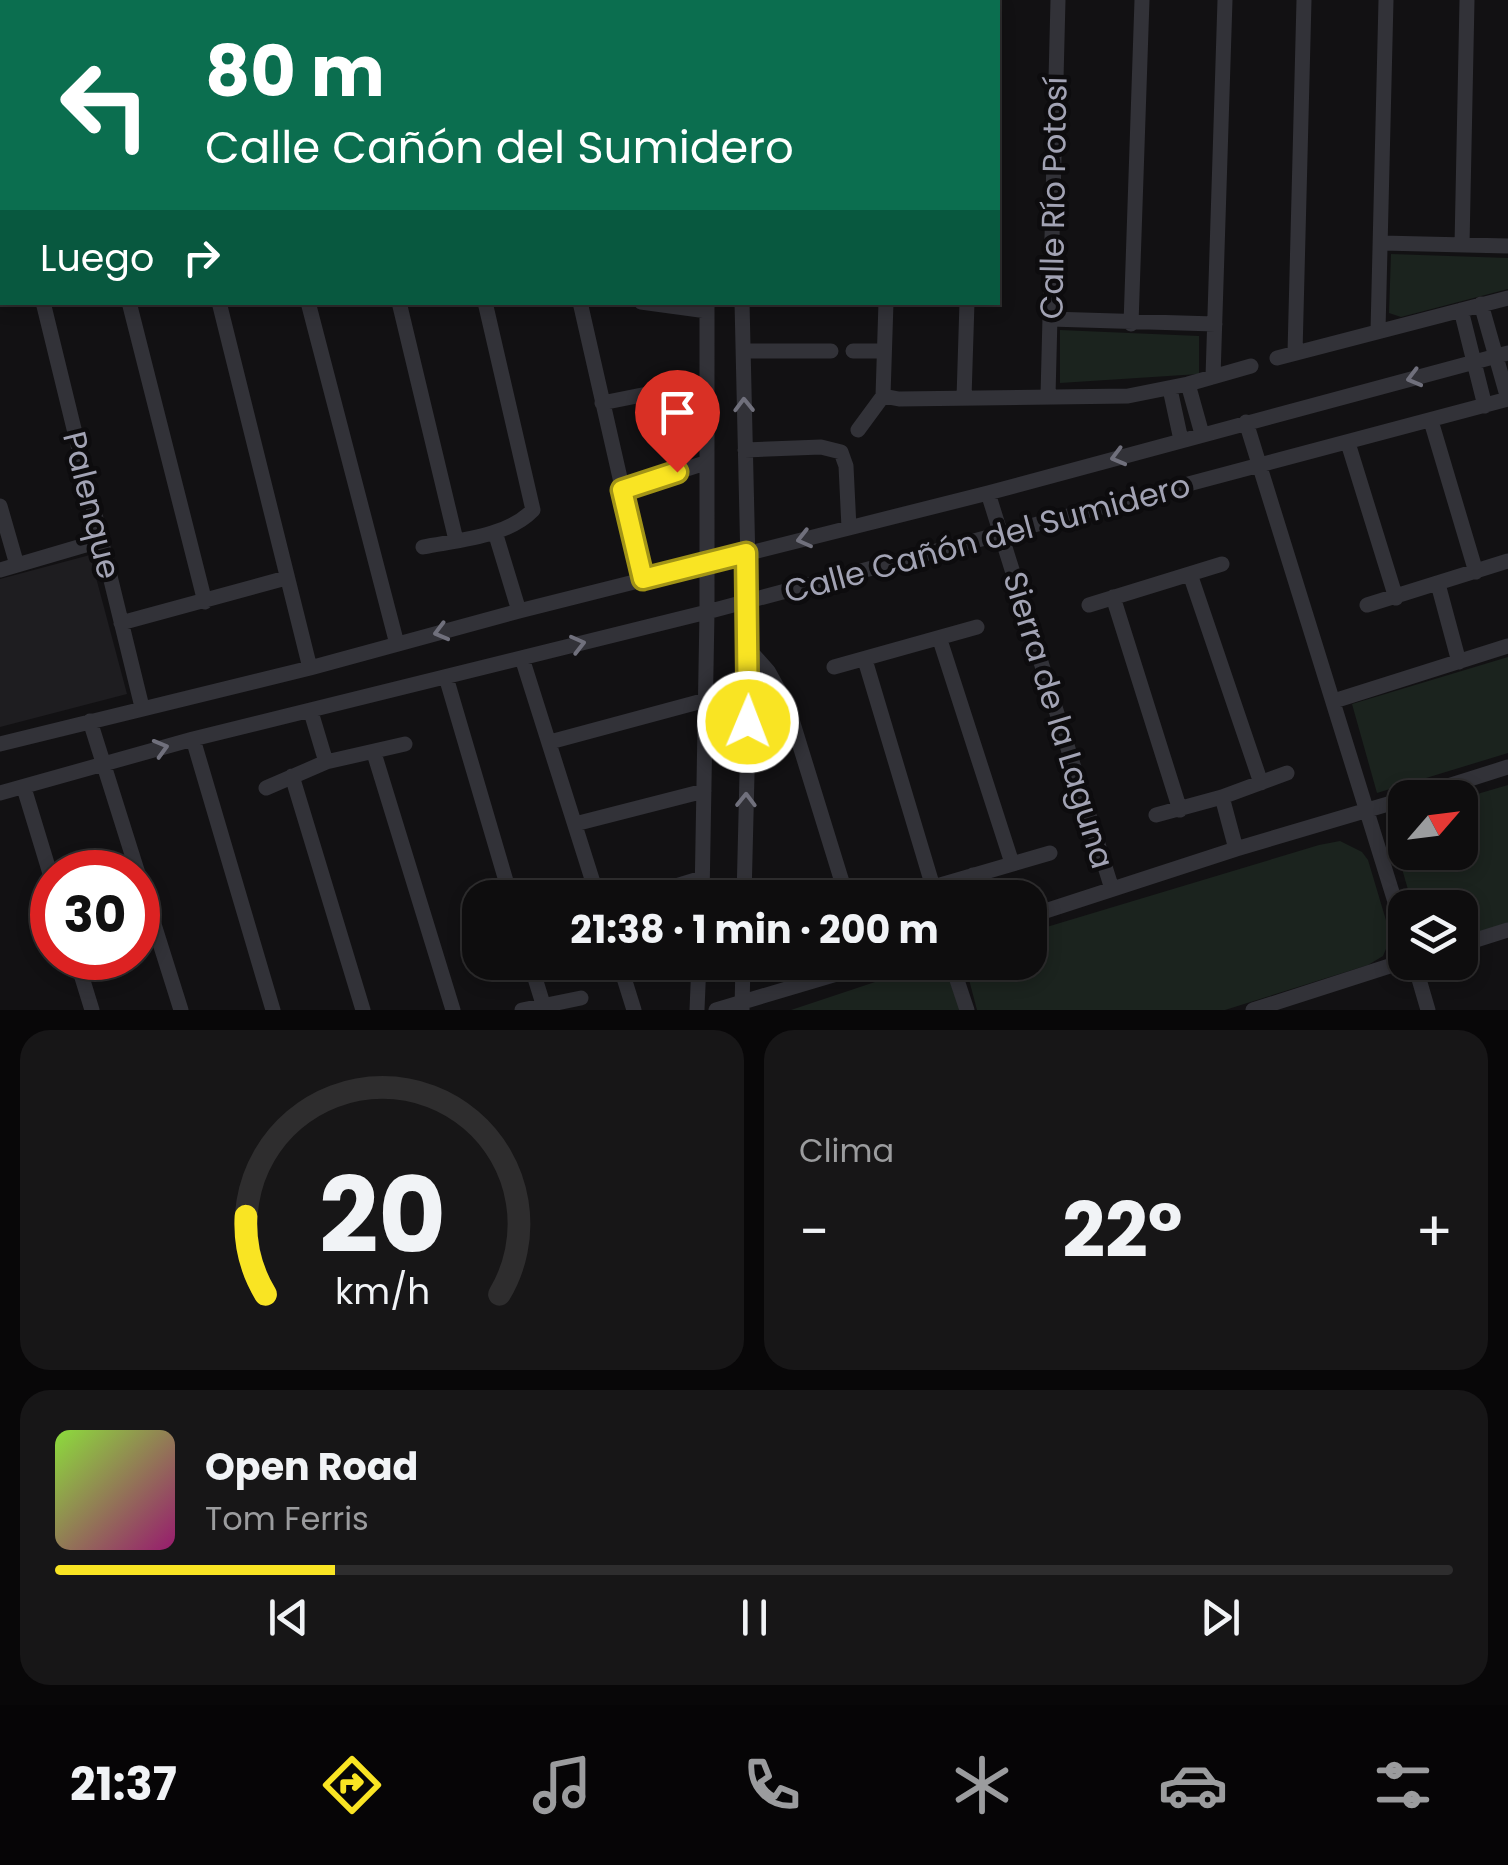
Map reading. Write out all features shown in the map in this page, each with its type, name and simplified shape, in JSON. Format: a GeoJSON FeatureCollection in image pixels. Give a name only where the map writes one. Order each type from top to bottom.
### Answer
{"type":"FeatureCollection","features":[{"type":"Feature","properties":{"kind":"street","name":"Calle Río Potosí"},"geometry":{"type":"LineString","coordinates":[[1048,396],[1058,0]]}},
{"type":"Feature","properties":{"kind":"street"},"geometry":{"type":"LineString","coordinates":[[1131,324],[1142,0]]}},
{"type":"Feature","properties":{"kind":"street"},"geometry":{"type":"LineString","coordinates":[[1214,377],[1225,0]]}},
{"type":"Feature","properties":{"kind":"street"},"geometry":{"type":"LineString","coordinates":[[1295,353],[1304,0]]}},
{"type":"Feature","properties":{"kind":"street"},"geometry":{"type":"LineString","coordinates":[[1378,331],[1386,0]]}},
{"type":"Feature","properties":{"kind":"street"},"geometry":{"type":"LineString","coordinates":[[1462,246],[1467,0]]}},
{"type":"Feature","properties":{"kind":"street"},"geometry":{"type":"LineString","coordinates":[[1382,244],[1508,246]]}},
{"type":"Feature","properties":{"kind":"street"},"geometry":{"type":"LineString","coordinates":[[1277,358],[1508,298]]}},
{"type":"Feature","properties":{"kind":"street"},"geometry":{"type":"LineString","coordinates":[[1482,304],[1502,355],[1508,400]]}},
{"type":"Feature","properties":{"kind":"street","name":"Palenque"},"geometry":{"type":"LineString","coordinates":[[44,305],[142,707]]}},
{"type":"Feature","properties":{"kind":"street"},"geometry":{"type":"LineString","coordinates":[[130,305],[205,602]]}},
{"type":"Feature","properties":{"kind":"street"},"geometry":{"type":"LineString","coordinates":[[220,305],[310,668]]}},
{"type":"Feature","properties":{"kind":"street"},"geometry":{"type":"LineString","coordinates":[[309,305],[397,644]]}},
{"type":"Feature","properties":{"kind":"street"},"geometry":{"type":"LineString","coordinates":[[400,305],[456,540]]}},
{"type":"Feature","properties":{"kind":"street"},"geometry":{"type":"LineString","coordinates":[[423,548],[495,532],[530,514],[534,504],[486,305]]}},
{"type":"Feature","properties":{"kind":"street"},"geometry":{"type":"LineString","coordinates":[[581,305],[643,579]]}},
{"type":"Feature","properties":{"kind":"street"},"geometry":{"type":"LineString","coordinates":[[681,305],[707,307],[706,700],[702,878],[696,880]]}},
{"type":"Feature","properties":{"kind":"street"},"geometry":{"type":"LineString","coordinates":[[742,305],[750,651],[744,880]]}},
{"type":"Feature","properties":{"kind":"street"},"geometry":{"type":"LineString","coordinates":[[858,430],[883,396],[886,305]]}},
{"type":"Feature","properties":{"kind":"street"},"geometry":{"type":"LineString","coordinates":[[964,398],[967,305]]}},
{"type":"Feature","properties":{"kind":"street"},"geometry":{"type":"LineString","coordinates":[[1461,310],[1484,406]]}},
{"type":"Feature","properties":{"kind":"street"},"geometry":{"type":"LineString","coordinates":[[1050,320],[1215,324]]}},
{"type":"Feature","properties":{"kind":"street"},"geometry":{"type":"LineString","coordinates":[[744,352],[831,351]]}},
{"type":"Feature","properties":{"kind":"street"},"geometry":{"type":"LineString","coordinates":[[853,351],[883,351]]}},
{"type":"Feature","properties":{"kind":"street","name":"Calle Cañón del Sumidero"},"geometry":{"type":"LineString","coordinates":[[0,744],[988,493],[1502,355]]}},
{"type":"Feature","properties":{"kind":"street"},"geometry":{"type":"LineString","coordinates":[[883,396],[1128,396],[1251,366]]}},
{"type":"Feature","properties":{"kind":"street"},"geometry":{"type":"LineString","coordinates":[[602,403],[706,382]]}},
{"type":"Feature","properties":{"kind":"street"},"geometry":{"type":"LineString","coordinates":[[1188,384],[1202,434]]}},
{"type":"Feature","properties":{"kind":"street"},"geometry":{"type":"LineString","coordinates":[[1170,388],[1182,440]]}},
{"type":"Feature","properties":{"kind":"street","name":"Calle Cañón del Sumidero"},"geometry":{"type":"LineString","coordinates":[[0,794],[193,739],[707,612],[1508,400]]}},
{"type":"Feature","properties":{"kind":"street"},"geometry":{"type":"LineString","coordinates":[[1431,421],[1476,572]]}},
{"type":"Feature","properties":{"kind":"street"},"geometry":{"type":"LineString","coordinates":[[1246,422],[1392,890]]}},
{"type":"Feature","properties":{"kind":"street"},"geometry":{"type":"LineString","coordinates":[[1348,444],[1396,598]]}},
{"type":"Feature","properties":{"kind":"street"},"geometry":{"type":"LineString","coordinates":[[745,450],[834,448],[844,457],[849,528]]}},
{"type":"Feature","properties":{"kind":"street"},"geometry":{"type":"LineString","coordinates":[[622,490],[705,463]]}},
{"type":"Feature","properties":{"kind":"street","name":"Sierra de la Laguna"},"geometry":{"type":"LineString","coordinates":[[988,493],[1112,890]]}},
{"type":"Feature","properties":{"kind":"street"},"geometry":{"type":"LineString","coordinates":[[0,506],[17,565]]}},
{"type":"Feature","properties":{"kind":"street"},"geometry":{"type":"LineString","coordinates":[[495,532],[519,610]]}},
{"type":"Feature","properties":{"kind":"street"},"geometry":{"type":"LineString","coordinates":[[0,570],[99,541]]}},
{"type":"Feature","properties":{"kind":"street"},"geometry":{"type":"LineString","coordinates":[[1368,606],[1508,562]]}},
{"type":"Feature","properties":{"kind":"street"},"geometry":{"type":"LineString","coordinates":[[1088,605],[1222,564]]}},
{"type":"Feature","properties":{"kind":"street"},"geometry":{"type":"LineString","coordinates":[[1190,574],[1260,783]]}},
{"type":"Feature","properties":{"kind":"street"},"geometry":{"type":"LineString","coordinates":[[121,623],[286,578]]}},
{"type":"Feature","properties":{"kind":"street"},"geometry":{"type":"LineString","coordinates":[[1438,584],[1459,662]]}},
{"type":"Feature","properties":{"kind":"street"},"geometry":{"type":"LineString","coordinates":[[1114,597],[1180,810]]}},
{"type":"Feature","properties":{"kind":"street"},"geometry":{"type":"LineString","coordinates":[[834,667],[977,627]]}},
{"type":"Feature","properties":{"kind":"street"},"geometry":{"type":"LineString","coordinates":[[940,640],[1012,863]]}},
{"type":"Feature","properties":{"kind":"street"},"geometry":{"type":"LineString","coordinates":[[1334,701],[1508,646]]}},
{"type":"Feature","properties":{"kind":"street"},"geometry":{"type":"LineString","coordinates":[[750,651],[768,672],[788,707],[841,880]]}},
{"type":"Feature","properties":{"kind":"street"},"geometry":{"type":"LineString","coordinates":[[522,658],[593,880]]}},
{"type":"Feature","properties":{"kind":"street"},"geometry":{"type":"LineString","coordinates":[[866,660],[931,880]]}},
{"type":"Feature","properties":{"kind":"street"},"geometry":{"type":"LineString","coordinates":[[446,677],[506,880]]}},
{"type":"Feature","properties":{"kind":"street"},"geometry":{"type":"LineString","coordinates":[[550,742],[706,700]]}},
{"type":"Feature","properties":{"kind":"street"},"geometry":{"type":"LineString","coordinates":[[311,712],[326,762]]}},
{"type":"Feature","properties":{"kind":"street"},"geometry":{"type":"LineString","coordinates":[[90,722],[181,1010]]}},
{"type":"Feature","properties":{"kind":"street"},"geometry":{"type":"LineString","coordinates":[[193,739],[273,1010]]}},
{"type":"Feature","properties":{"kind":"street"},"geometry":{"type":"LineString","coordinates":[[266,788],[326,762],[405,744]]}},
{"type":"Feature","properties":{"kind":"street"},"geometry":{"type":"LineString","coordinates":[[374,754],[453,1010]]}},
{"type":"Feature","properties":{"kind":"street"},"geometry":{"type":"LineString","coordinates":[[1468,780],[1508,768]]}},
{"type":"Feature","properties":{"kind":"street"},"geometry":{"type":"LineString","coordinates":[[1156,815],[1288,773]]}},
{"type":"Feature","properties":{"kind":"street"},"geometry":{"type":"LineString","coordinates":[[292,776],[363,1010]]}},
{"type":"Feature","properties":{"kind":"street"},"geometry":{"type":"LineString","coordinates":[[24,788],[43,850]]}},
{"type":"Feature","properties":{"kind":"street"},"geometry":{"type":"LineString","coordinates":[[576,824],[704,791]]}},
{"type":"Feature","properties":{"kind":"street"},"geometry":{"type":"LineString","coordinates":[[1222,797],[1236,848]]}},
{"type":"Feature","properties":{"kind":"street"},"geometry":{"type":"LineString","coordinates":[[1047,911],[1236,848],[1388,804]]}},
{"type":"Feature","properties":{"kind":"street"},"geometry":{"type":"LineString","coordinates":[[958,880],[1050,853]]}},
{"type":"Feature","properties":{"kind":"street"},"geometry":{"type":"LineString","coordinates":[[972,876],[973,880]]}},
{"type":"Feature","properties":{"kind":"street"},"geometry":{"type":"LineString","coordinates":[[1478,939],[1508,930]]}},
{"type":"Feature","properties":{"kind":"street"},"geometry":{"type":"LineString","coordinates":[[1261,1009],[1388,968]]}},
{"type":"Feature","properties":{"kind":"street"},"geometry":{"type":"LineString","coordinates":[[83,980],[92,1010]]}},
{"type":"Feature","properties":{"kind":"street"},"geometry":{"type":"LineString","coordinates":[[536,980],[543,1004]]}},
{"type":"Feature","properties":{"kind":"street"},"geometry":{"type":"LineString","coordinates":[[625,980],[634,1010]]}},
{"type":"Feature","properties":{"kind":"street"},"geometry":{"type":"LineString","coordinates":[[697,1010],[698,980]]}},
{"type":"Feature","properties":{"kind":"street"},"geometry":{"type":"LineString","coordinates":[[742,980],[742,1006]]}},
{"type":"Feature","properties":{"kind":"street"},"geometry":{"type":"LineString","coordinates":[[716,1010],[742,1006],[820,980]]}},
{"type":"Feature","properties":{"kind":"street"},"geometry":{"type":"LineString","coordinates":[[958,980],[967,1010]]}},
{"type":"Feature","properties":{"kind":"street"},"geometry":{"type":"LineString","coordinates":[[1419,980],[1428,1010]]}},
{"type":"Feature","properties":{"kind":"street"},"geometry":{"type":"LineString","coordinates":[[522,1010],[581,998]]}},
{"type":"Feature","properties":{"kind":"shaded area"},"geometry":{"type":"Polygon","coordinates":[[[1391,254],[1508,258],[1508,289],[1401,317],[1389,313],[1391,254]]]}},
{"type":"Feature","properties":{"kind":"shaded area"},"geometry":{"type":"Polygon","coordinates":[[[1060,330],[1199,336],[1199,374],[1060,383],[1060,330]]]}},
{"type":"Feature","properties":{"kind":"shaded area"},"geometry":{"type":"Polygon","coordinates":[[[90,555],[127,694],[0,727],[0,579],[90,555]]]}},
{"type":"Feature","properties":{"kind":"shaded area"},"geometry":{"type":"Polygon","coordinates":[[[1508,657],[1508,753],[1420,780],[1388,780],[1388,790],[1377,793],[1352,704],[1508,657]]]}},
{"type":"Feature","properties":{"kind":"shaded area"},"geometry":{"type":"Polygon","coordinates":[[[1508,785],[1508,924],[1478,933],[1478,890],[1408,890],[1402,870],[1478,870],[1478,794],[1508,785]]]}},
{"type":"Feature","properties":{"kind":"shaded area"},"geometry":{"type":"Polygon","coordinates":[[[1340,841],[1362,852],[1368,860],[1388,927],[1388,944],[1383,956],[1368,965],[1225,1010],[977,1010],[969,980],[1047,980],[1047,927],[1340,841]]]}},
{"type":"Feature","properties":{"kind":"shaded area"},"geometry":{"type":"Polygon","coordinates":[[[881,980],[950,980],[960,1010],[791,1010],[881,980]]]}},
{"type":"Feature","properties":{"kind":"route"},"geometry":{"type":"LineString","coordinates":[[677,472],[622,490],[643,579],[746,553],[748,722]]}}]}
